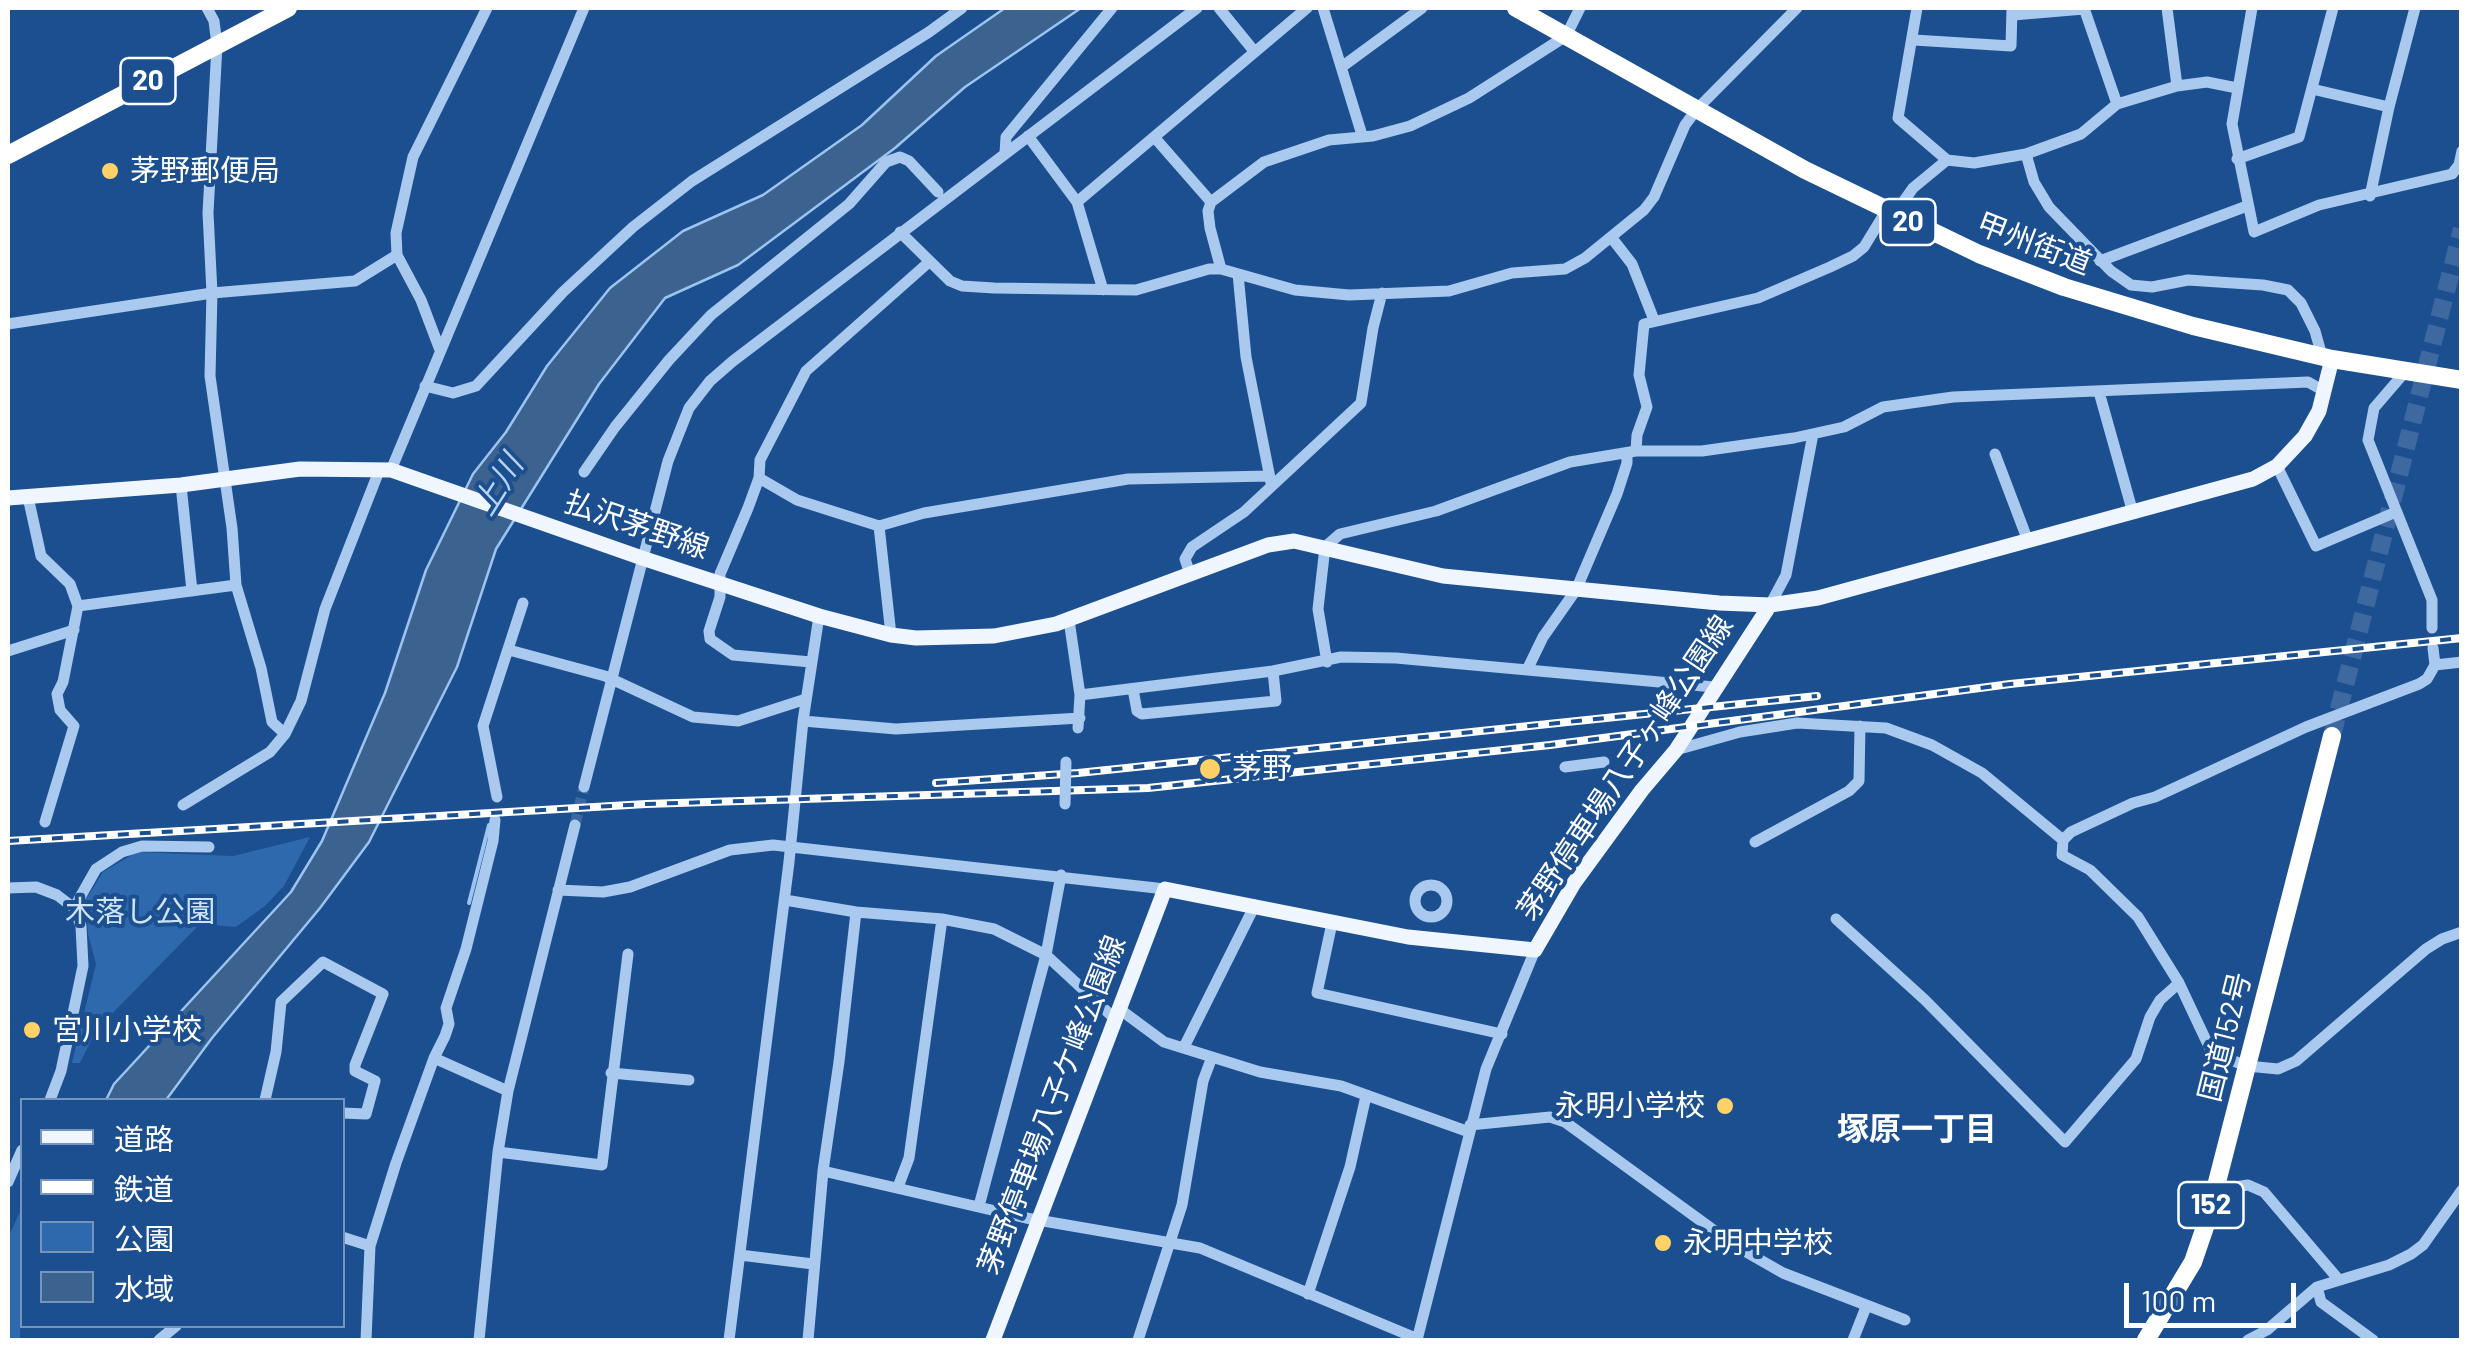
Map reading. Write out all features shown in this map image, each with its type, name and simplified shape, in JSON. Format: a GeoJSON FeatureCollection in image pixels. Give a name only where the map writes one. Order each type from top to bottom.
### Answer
{"type":"FeatureCollection","features":[{"type":"Feature","properties":{"kind":"highway","name":"20"},"geometry":{"type":"LineString","coordinates":[[8,155],[288,8]]}},
{"type":"Feature","properties":{"kind":"highway","name":"甲州街道"},"geometry":{"type":"LineString","coordinates":[[1516,8],[1890,213],[2064,287],[2193,326],[2327,358],[2462,380]]}},
{"type":"Feature","properties":{"kind":"highway","name":"国道152号"},"geometry":{"type":"LineString","coordinates":[[2146,1340],[2193,1262],[2332,736]]}},
{"type":"Feature","properties":{"kind":"main road","name":"茅野停車場八子ヶ峰公園線"},"geometry":{"type":"LineString","coordinates":[[1190,574],[1268,545],[1294,541],[1443,576],[1770,605],[1818,598],[2253,479],[2277,466],[2305,436],[2319,412],[2327,358]]}},
{"type":"Feature","properties":{"kind":"main road","name":"払沢茅野線"},"geometry":{"type":"LineString","coordinates":[[8,498],[181,485],[300,469],[385,470],[818,616],[891,635],[963,639],[1069,620]]}},
{"type":"Feature","properties":{"kind":"main road"},"geometry":{"type":"LineString","coordinates":[[1069,620],[1190,574]]}},
{"type":"Feature","properties":{"kind":"main road","name":"茅野停車場八子ヶ峰公園線"},"geometry":{"type":"LineString","coordinates":[[1165,889],[1434,941],[1535,950],[1574,884],[1676,750],[1770,605]]}},
{"type":"Feature","properties":{"kind":"main road","name":"茅野停車場八子ケ峰公園線"},"geometry":{"type":"LineString","coordinates":[[993,1340],[1165,889]]}},
{"type":"Feature","properties":{"kind":"street"},"geometry":{"type":"LineString","coordinates":[[207,8],[214,22],[217,45],[208,213],[212,293],[210,376],[226,478],[236,585],[261,668],[272,722],[285,734]]}},
{"type":"Feature","properties":{"kind":"street"},"geometry":{"type":"LineString","coordinates":[[440,350],[421,300],[397,255],[396,232],[414,156],[488,8]]}},
{"type":"Feature","properties":{"kind":"street"},"geometry":{"type":"LineString","coordinates":[[183,805],[270,752],[285,734],[302,701],[324,608],[440,350],[584,8]]}},
{"type":"Feature","properties":{"kind":"street"},"geometry":{"type":"LineString","coordinates":[[424,386],[453,393],[476,386],[564,292],[632,227],[692,182],[962,8]]}},
{"type":"Feature","properties":{"kind":"street"},"geometry":{"type":"LineString","coordinates":[[1005,153],[1006,138],[1112,8]]}},
{"type":"Feature","properties":{"kind":"street"},"geometry":{"type":"LineString","coordinates":[[584,788],[675,439],[689,408],[710,381],[1197,8]]}},
{"type":"Feature","properties":{"kind":"street"},"geometry":{"type":"LineString","coordinates":[[1219,8],[1254,52]]}},
{"type":"Feature","properties":{"kind":"street"},"geometry":{"type":"LineString","coordinates":[[1077,202],[1307,8]]}},
{"type":"Feature","properties":{"kind":"street"},"geometry":{"type":"LineString","coordinates":[[1323,8],[1362,135]]}},
{"type":"Feature","properties":{"kind":"street"},"geometry":{"type":"LineString","coordinates":[[1343,66],[1422,8]]}},
{"type":"Feature","properties":{"kind":"street"},"geometry":{"type":"LineString","coordinates":[[1222,269],[1210,228],[1211,202],[1264,162],[1288,152],[1410,126],[1469,98],[1566,36],[1580,8]]}},
{"type":"Feature","properties":{"kind":"street"},"geometry":{"type":"LineString","coordinates":[[900,232],[950,281],[962,286],[1136,290],[1209,268],[1295,290],[1348,294],[1449,291],[1512,273],[1565,269],[1611,237],[1654,197],[1685,125],[1697,109],[1797,8]]}},
{"type":"Feature","properties":{"kind":"street"},"geometry":{"type":"LineString","coordinates":[[1918,8],[1898,118],[1947,160],[1974,163],[2026,154],[2081,134],[2117,104],[2176,86],[2206,82],[2237,88]]}},
{"type":"Feature","properties":{"kind":"street"},"geometry":{"type":"LineString","coordinates":[[1914,40],[2011,46],[2013,12],[2084,8],[2117,104]]}},
{"type":"Feature","properties":{"kind":"street"},"geometry":{"type":"LineString","coordinates":[[2167,8],[2176,86]]}},
{"type":"Feature","properties":{"kind":"street"},"geometry":{"type":"LineString","coordinates":[[2252,8],[2232,124],[2254,232],[2319,205],[2452,174],[2462,151]]}},
{"type":"Feature","properties":{"kind":"street"},"geometry":{"type":"LineString","coordinates":[[2237,159],[2299,137],[2333,8]]}},
{"type":"Feature","properties":{"kind":"street"},"geometry":{"type":"LineString","coordinates":[[2370,196],[2416,8]]}},
{"type":"Feature","properties":{"kind":"street"},"geometry":{"type":"LineString","coordinates":[[2312,89],[2389,107]]}},
{"type":"Feature","properties":{"kind":"street"},"geometry":{"type":"LineString","coordinates":[[1028,136],[1077,202],[1104,290]]}},
{"type":"Feature","properties":{"kind":"street"},"geometry":{"type":"LineString","coordinates":[[1155,138],[1211,202]]}},
{"type":"Feature","properties":{"kind":"street"},"geometry":{"type":"LineString","coordinates":[[2026,154],[2034,182],[2049,208],[2100,261],[2131,285],[2152,287],[2188,280],[2263,284],[2288,290],[2301,303],[2327,358]]}},
{"type":"Feature","properties":{"kind":"street"},"geometry":{"type":"LineString","coordinates":[[584,472],[669,360],[712,314],[849,204],[886,162],[900,157],[910,161],[938,192]]}},
{"type":"Feature","properties":{"kind":"street"},"geometry":{"type":"LineString","coordinates":[[1527,670],[1543,637],[1576,590],[1632,452],[1647,407],[1640,375],[1644,324],[1758,298],[1853,256],[1913,188],[1947,160]]}},
{"type":"Feature","properties":{"kind":"street"},"geometry":{"type":"LineString","coordinates":[[2100,261],[2247,206]]}},
{"type":"Feature","properties":{"kind":"street"},"geometry":{"type":"LineString","coordinates":[[1611,237],[1632,264],[1654,320]]}},
{"type":"Feature","properties":{"kind":"street"},"geometry":{"type":"LineString","coordinates":[[8,324],[212,293],[355,281],[397,255]]}},
{"type":"Feature","properties":{"kind":"street"},"geometry":{"type":"LineString","coordinates":[[811,662],[734,656],[710,639],[720,597],[720,574],[759,478],[760,460],[806,371],[929,262]]}},
{"type":"Feature","properties":{"kind":"street"},"geometry":{"type":"LineString","coordinates":[[1238,274],[1246,358],[1271,481]]}},
{"type":"Feature","properties":{"kind":"street"},"geometry":{"type":"LineString","coordinates":[[1190,574],[1185,559],[1192,547],[1244,512],[1271,481],[1360,403],[1382,293]]}},
{"type":"Feature","properties":{"kind":"street"},"geometry":{"type":"LineString","coordinates":[[2404,372],[2379,400],[2368,440],[2432,600],[2432,628]]}},
{"type":"Feature","properties":{"kind":"street"},"geometry":{"type":"LineString","coordinates":[[1326,662],[1318,608],[1326,547],[1350,530],[1436,510],[1570,462],[1632,452],[1702,451],[1813,434],[1844,426],[1883,407],[1953,397],[2308,382],[2324,391]]}},
{"type":"Feature","properties":{"kind":"street"},"geometry":{"type":"LineString","coordinates":[[2100,392],[2133,512]]}},
{"type":"Feature","properties":{"kind":"street"},"geometry":{"type":"LineString","coordinates":[[1770,605],[1786,575],[1813,434]]}},
{"type":"Feature","properties":{"kind":"street"},"geometry":{"type":"LineString","coordinates":[[1995,454],[2028,541]]}},
{"type":"Feature","properties":{"kind":"street"},"geometry":{"type":"LineString","coordinates":[[2277,466],[2316,546],[2396,512]]}},
{"type":"Feature","properties":{"kind":"street"},"geometry":{"type":"LineString","coordinates":[[759,478],[797,500],[879,526],[924,513],[1128,479],[1271,481]]}},
{"type":"Feature","properties":{"kind":"street"},"geometry":{"type":"LineString","coordinates":[[181,485],[192,591]]}},
{"type":"Feature","properties":{"kind":"street"},"geometry":{"type":"LineString","coordinates":[[28,496],[41,556],[70,584],[78,606],[64,682],[57,694],[60,710],[74,726],[45,822]]}},
{"type":"Feature","properties":{"kind":"street"},"geometry":{"type":"LineString","coordinates":[[879,526],[891,635]]}},
{"type":"Feature","properties":{"kind":"street"},"geometry":{"type":"LineString","coordinates":[[78,606],[236,585]]}},
{"type":"Feature","properties":{"kind":"street"},"geometry":{"type":"LineString","coordinates":[[497,797],[482,726],[523,603]]}},
{"type":"Feature","properties":{"kind":"street"},"geometry":{"type":"LineString","coordinates":[[729,1340],[818,616]]}},
{"type":"Feature","properties":{"kind":"street"},"geometry":{"type":"LineString","coordinates":[[803,721],[910,729],[1079,723],[1080,695],[1069,620]]}},
{"type":"Feature","properties":{"kind":"street"},"geometry":{"type":"LineString","coordinates":[[8,651],[74,630]]}},
{"type":"Feature","properties":{"kind":"street"},"geometry":{"type":"LineString","coordinates":[[2434,648],[2435,665],[2419,684],[2306,727],[2156,797],[2133,802],[2071,832],[2063,840],[2062,856],[2090,870],[2138,917],[2179,983],[2212,1052],[2247,1066],[2278,1069],[2296,1061],[2426,950],[2462,932]]}},
{"type":"Feature","properties":{"kind":"street"},"geometry":{"type":"LineString","coordinates":[[509,650],[559,661],[614,680],[693,717],[738,721],[806,699]]}},
{"type":"Feature","properties":{"kind":"street"},"geometry":{"type":"LineString","coordinates":[[1080,695],[1273,671],[1340,657],[1396,658],[1714,686]]}},
{"type":"Feature","properties":{"kind":"street"},"geometry":{"type":"LineString","coordinates":[[2435,665],[2462,662]]}},
{"type":"Feature","properties":{"kind":"street"},"geometry":{"type":"LineString","coordinates":[[1133,689],[1137,712],[1142,714],[1276,701],[1273,671]]}},
{"type":"Feature","properties":{"kind":"street"},"geometry":{"type":"LineString","coordinates":[[1676,750],[1740,732],[1797,723],[1886,728],[1932,746],[1982,773],[2063,840]]}},
{"type":"Feature","properties":{"kind":"street"},"geometry":{"type":"LineString","coordinates":[[1755,842],[1850,790],[1859,780],[1860,726]]}},
{"type":"Feature","properties":{"kind":"street"},"geometry":{"type":"LineString","coordinates":[[1065,804],[1066,762]]}},
{"type":"Feature","properties":{"kind":"street"},"geometry":{"type":"LineString","coordinates":[[1564,767],[1604,762]]}},
{"type":"Feature","properties":{"kind":"street"},"geometry":{"type":"LineString","coordinates":[[366,1340],[370,1246],[396,1162],[449,1024],[446,1008],[466,948],[495,820]]}},
{"type":"Feature","properties":{"kind":"street"},"geometry":{"type":"LineString","coordinates":[[479,1340],[508,1091],[575,825]]}},
{"type":"Feature","properties":{"kind":"street"},"geometry":{"type":"LineString","coordinates":[[74,908],[96,869],[122,852],[142,846],[209,847]]}},
{"type":"Feature","properties":{"kind":"street"},"geometry":{"type":"LineString","coordinates":[[558,890],[603,892],[630,887],[730,850],[790,847],[1165,889]]}},
{"type":"Feature","properties":{"kind":"street"},"geometry":{"type":"LineString","coordinates":[[979,1206],[1046,955],[1061,875]]}},
{"type":"Feature","properties":{"kind":"street"},"geometry":{"type":"LineString","coordinates":[[8,888],[47,890],[74,908],[80,926],[83,966],[61,1071],[51,1098]]}},
{"type":"Feature","properties":{"kind":"street"},"geometry":{"type":"LineString","coordinates":[[784,900],[994,929],[1046,955],[1116,1013],[1153,1036],[1260,1072],[1341,1086],[1469,1128],[1550,1118],[1565,1122],[1734,1245],[1783,1273],[1905,1320]]}},
{"type":"Feature","properties":{"kind":"street"},"geometry":{"type":"LineString","coordinates":[[1184,1047],[1255,904]]}},
{"type":"Feature","properties":{"kind":"street"},"geometry":{"type":"LineString","coordinates":[[808,1340],[822,1170],[840,1062],[856,912]]}},
{"type":"Feature","properties":{"kind":"street"},"geometry":{"type":"LineString","coordinates":[[1836,918],[1925,1000],[2065,1142],[2136,1059],[2150,1017],[2160,1000],[2179,983]]}},
{"type":"Feature","properties":{"kind":"street"},"geometry":{"type":"LineString","coordinates":[[898,1187],[909,1158],[942,919]]}},
{"type":"Feature","properties":{"kind":"street"},"geometry":{"type":"LineString","coordinates":[[1332,923],[1317,993],[1502,1034]]}},
{"type":"Feature","properties":{"kind":"street"},"geometry":{"type":"LineString","coordinates":[[822,1170],[1037,1219],[1200,1248],[1418,1340],[1486,1069],[1535,950]]}},
{"type":"Feature","properties":{"kind":"street"},"geometry":{"type":"LineString","coordinates":[[498,1152],[602,1164],[628,954]]}},
{"type":"Feature","properties":{"kind":"street"},"geometry":{"type":"LineString","coordinates":[[265,1098],[276,1052],[281,1002],[323,962],[383,994],[355,1065],[355,1071],[375,1081],[366,1114],[345,1113]]}},
{"type":"Feature","properties":{"kind":"street"},"geometry":{"type":"LineString","coordinates":[[1138,1340],[1182,1204],[1203,1081],[1212,1057]]}},
{"type":"Feature","properties":{"kind":"street"},"geometry":{"type":"LineString","coordinates":[[434,1058],[508,1091]]}},
{"type":"Feature","properties":{"kind":"street"},"geometry":{"type":"LineString","coordinates":[[611,1073],[690,1080]]}},
{"type":"Feature","properties":{"kind":"street"},"geometry":{"type":"LineString","coordinates":[[1308,1294],[1350,1167],[1366,1096]]}},
{"type":"Feature","properties":{"kind":"street"},"geometry":{"type":"LineString","coordinates":[[8,1182],[20,1155]]}},
{"type":"Feature","properties":{"kind":"street"},"geometry":{"type":"LineString","coordinates":[[2215,1190],[2248,1185],[2264,1192],[2340,1280]]}},
{"type":"Feature","properties":{"kind":"street"},"geometry":{"type":"LineString","coordinates":[[2248,1340],[2267,1330],[2317,1287],[2389,1265],[2411,1254],[2462,1190]]}},
{"type":"Feature","properties":{"kind":"street"},"geometry":{"type":"LineString","coordinates":[[345,1238],[370,1246]]}},
{"type":"Feature","properties":{"kind":"street"},"geometry":{"type":"LineString","coordinates":[[740,1255],[813,1264]]}},
{"type":"Feature","properties":{"kind":"street"},"geometry":{"type":"LineString","coordinates":[[2317,1287],[2321,1302],[2374,1340]]}},
{"type":"Feature","properties":{"kind":"street"},"geometry":{"type":"LineString","coordinates":[[1853,1340],[1866,1307]]}},
{"type":"Feature","properties":{"kind":"green space","name":"木落し公園"},"geometry":{"type":"Polygon","coordinates":[[[310,837],[284,886],[265,906],[236,927],[200,924],[97,1029],[80,1063],[72,1063],[96,964],[88,934],[86,899],[103,872],[137,852],[233,856],[310,837]]]}},
{"type":"Feature","properties":{"kind":"green space"},"geometry":{"type":"Polygon","coordinates":[[[20,1211],[20,1340],[8,1340],[8,1238],[20,1211]]]}},
{"type":"Feature","properties":{"kind":"water","name":"上川"},"geometry":{"type":"Polygon","coordinates":[[[1005,8],[1081,8],[965,87],[895,148],[738,265],[665,298],[599,384],[496,549],[457,667],[369,842],[167,1098],[107,1098],[114,1084],[291,892],[322,841],[385,693],[426,570],[473,474],[506,432],[547,366],[610,288],[683,231],[763,195],[862,125],[936,56],[1005,8]]]}},
{"type":"Feature","properties":{"kind":"waterway"},"geometry":{"type":"LineString","coordinates":[[469,903],[489,825]]}},
{"type":"Feature","properties":{"kind":"tunnel"},"geometry":{"type":"LineString","coordinates":[[2332,736],[2462,229]]}},
{"type":"Feature","properties":{"kind":"tunnel"},"geometry":{"type":"LineString","coordinates":[[575,825],[584,787]]}},
{"type":"Feature","properties":{"kind":"railway"},"geometry":{"type":"LineString","coordinates":[[8,841],[646,804],[1148,788],[1550,745],[2010,684],[2462,638]]}},
{"type":"Feature","properties":{"kind":"railway"},"geometry":{"type":"LineString","coordinates":[[936,783],[1078,773],[1817,696]]}},
{"type":"Feature","properties":{"kind":"place","name":"茅野郵便局"},"geometry":{"type":"Point","coordinates":[110,171]}},
{"type":"Feature","properties":{"kind":"place","name":"茅野"},"geometry":{"type":"Point","coordinates":[1210,769]}},
{"type":"Feature","properties":{"kind":"place","name":"宮川小学校"},"geometry":{"type":"Point","coordinates":[32,1030]}},
{"type":"Feature","properties":{"kind":"place","name":"永明小学校"},"geometry":{"type":"Point","coordinates":[1725,1106]}},
{"type":"Feature","properties":{"kind":"place","name":"永明中学校"},"geometry":{"type":"Point","coordinates":[1663,1243]}},
{"type":"Feature","properties":{"kind":"district","name":"塚原一丁目"},"geometry":{"type":"Point","coordinates":[1917,1129]}}]}
